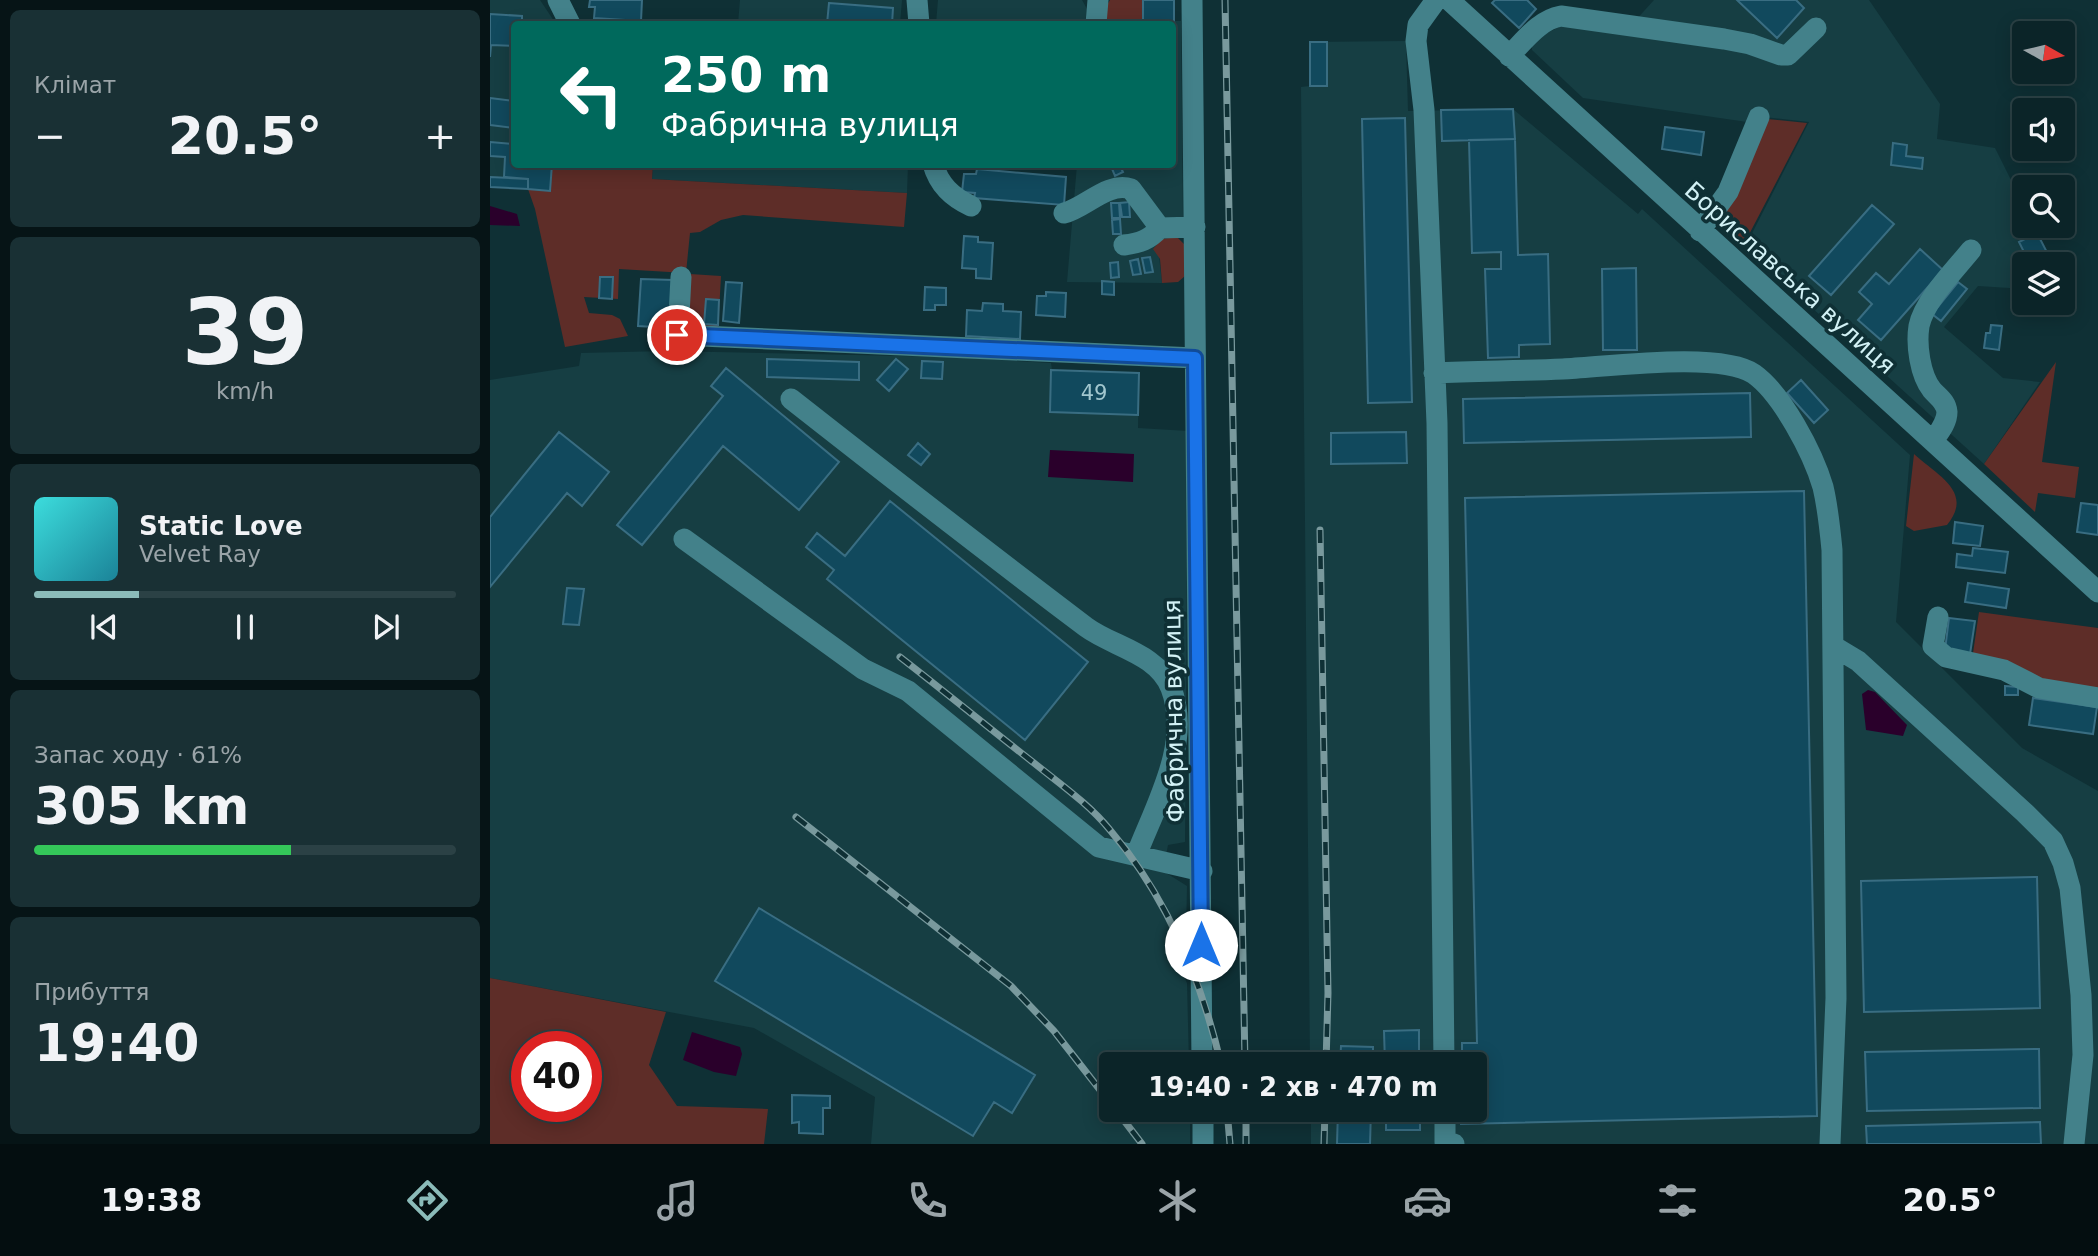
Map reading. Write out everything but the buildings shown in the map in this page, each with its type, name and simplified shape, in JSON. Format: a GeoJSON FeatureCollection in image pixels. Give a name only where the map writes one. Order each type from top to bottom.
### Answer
{"type":"FeatureCollection","features":[{"type":"Feature","properties":{"kind":"street"},"geometry":{"type":"LineString","coordinates":[[558,0],[568,21]]}},
{"type":"Feature","properties":{"kind":"street"},"geometry":{"type":"LineString","coordinates":[[918,0],[919,21]]}},
{"type":"Feature","properties":{"kind":"street"},"geometry":{"type":"LineString","coordinates":[[1096,21],[1098,0]]}},
{"type":"Feature","properties":{"kind":"street","name":"Фабрична вулиця"},"geometry":{"type":"LineString","coordinates":[[1192,0],[1183,146],[1195,227],[1202,1052]]}},
{"type":"Feature","properties":{"kind":"street"},"geometry":{"type":"LineString","coordinates":[[1436,0],[1418,25],[1416,41],[1424,110],[1434,373],[1444,1052]]}},
{"type":"Feature","properties":{"kind":"street","name":"Бориславська вулиця"},"geometry":{"type":"LineString","coordinates":[[1448,0],[2098,593]]}},
{"type":"Feature","properties":{"kind":"street"},"geometry":{"type":"LineString","coordinates":[[1510,56],[1538,26],[1550,18],[1561,16],[1724,39],[1750,44],[1781,55],[1788,55],[1816,28]]}},
{"type":"Feature","properties":{"kind":"street"},"geometry":{"type":"LineString","coordinates":[[1700,231],[1728,192],[1759,117]]}},
{"type":"Feature","properties":{"kind":"street"},"geometry":{"type":"LineString","coordinates":[[1728,192],[1729,166]]}},
{"type":"Feature","properties":{"kind":"street"},"geometry":{"type":"LineString","coordinates":[[934,168],[948,192],[971,205]]}},
{"type":"Feature","properties":{"kind":"street"},"geometry":{"type":"LineString","coordinates":[[1064,213],[1112,189],[1124,186],[1131,188],[1160,228]]}},
{"type":"Feature","properties":{"kind":"street"},"geometry":{"type":"LineString","coordinates":[[1124,245],[1140,243],[1160,228],[1195,227]]}},
{"type":"Feature","properties":{"kind":"street"},"geometry":{"type":"LineString","coordinates":[[1933,441],[1943,426],[1947,412],[1946,405],[1932,390],[1924,374],[1919,348],[1919,327],[1925,310],[1971,250]]}},
{"type":"Feature","properties":{"kind":"street"},"geometry":{"type":"LineString","coordinates":[[681,277],[677,335],[1195,358]]}},
{"type":"Feature","properties":{"kind":"street"},"geometry":{"type":"LineString","coordinates":[[1434,373],[1679,362],[1741,367],[1754,374],[1775,394],[1813,461],[1830,520],[1832,550],[1836,998],[1830,1144]]}},
{"type":"Feature","properties":{"kind":"street"},"geometry":{"type":"LineString","coordinates":[[790,399],[1100,638],[1133,651],[1156,667],[1169,684],[1179,724],[1171,765],[1136,856]]}},
{"type":"Feature","properties":{"kind":"street"},"geometry":{"type":"LineString","coordinates":[[684,539],[863,669],[908,691],[1099,847],[1202,871]]}},
{"type":"Feature","properties":{"kind":"street"},"geometry":{"type":"LineString","coordinates":[[1938,617],[1933,646],[1946,657],[2004,670],[2039,688],[2098,698]]}},
{"type":"Feature","properties":{"kind":"street"},"geometry":{"type":"LineString","coordinates":[[1833,646],[1858,662],[2053,841],[2070,888],[2083,1055],[2089,1090],[2074,1144]]}},
{"type":"Feature","properties":{"kind":"street"},"geometry":{"type":"LineString","coordinates":[[1203,1122],[1203,1144]]}},
{"type":"Feature","properties":{"kind":"street"},"geometry":{"type":"LineString","coordinates":[[1445,1122],[1445,1143]]}},
{"type":"Feature","properties":{"kind":"shaded area"},"geometry":{"type":"Polygon","coordinates":[[[490,0],[540,0],[554,21],[511,21],[511,168],[519,168],[550,191],[490,187],[490,0]]]}},
{"type":"Feature","properties":{"kind":"shaded area"},"geometry":{"type":"Polygon","coordinates":[[[740,0],[902,0],[900,21],[738,21],[740,0]]]}},
{"type":"Feature","properties":{"kind":"shaded area"},"geometry":{"type":"Polygon","coordinates":[[[938,0],[1082,0],[1087,9],[1085,21],[936,21],[938,0]]]}},
{"type":"Feature","properties":{"kind":"shaded area"},"geometry":{"type":"Polygon","coordinates":[[[1110,0],[1143,0],[1143,21],[1105,21],[1110,0]]]}},
{"type":"Feature","properties":{"kind":"shaded area"},"geometry":{"type":"Polygon","coordinates":[[[1654,0],[1869,0],[1940,104],[1937,139],[1995,148],[2012,182],[2012,238],[2040,238],[2047,252],[2012,252],[2012,288],[1978,286],[1944,327],[2003,378],[2040,382],[1984,464],[1745,247],[1809,122],[1755,116],[1754,123],[1583,98],[1532,50],[1535,39],[1565,24],[1625,32],[1654,0]]]}},
{"type":"Feature","properties":{"kind":"shaded area"},"geometry":{"type":"Polygon","coordinates":[[[1176,21],[1181,21],[1183,217],[1173,217],[1173,235],[1159,256],[1162,283],[1067,282],[1077,168],[1176,168],[1176,21]]]}},
{"type":"Feature","properties":{"kind":"shaded area"},"geometry":{"type":"Polygon","coordinates":[[[1406,41],[1408,111],[1513,109],[1638,214],[1642,209],[1910,455],[1896,622],[2022,748],[2098,791],[2098,1144],[1311,1144],[1311,1122],[1487,1122],[1487,1052],[1310,1052],[1301,87],[1310,86],[1310,42],[1406,41]]]}},
{"type":"Feature","properties":{"kind":"shaded area"},"geometry":{"type":"Polygon","coordinates":[[[1767,119],[1807,123],[1743,246],[1715,221],[1767,119]]]}},
{"type":"Feature","properties":{"kind":"shaded area"},"geometry":{"type":"Polygon","coordinates":[[[552,168],[653,168],[652,179],[907,193],[904,227],[743,215],[721,220],[700,232],[690,233],[686,273],[619,269],[618,299],[584,297],[589,313],[612,315],[620,319],[628,336],[565,347],[535,209],[528,189],[550,190],[552,168]]]}},
{"type":"Feature","properties":{"kind":"shaded area"},"geometry":{"type":"Polygon","coordinates":[[[653,168],[908,168],[907,193],[652,179],[653,168]]]}},
{"type":"Feature","properties":{"kind":"shaded area"},"geometry":{"type":"Polygon","coordinates":[[[490,206],[517,214],[520,226],[490,225],[490,206]]]}},
{"type":"Feature","properties":{"kind":"shaded area"},"geometry":{"type":"Polygon","coordinates":[[[1177,237],[1184,244],[1185,276],[1178,282],[1162,283],[1160,259],[1153,249],[1162,239],[1177,237]]]}},
{"type":"Feature","properties":{"kind":"shaded area"},"geometry":{"type":"Polygon","coordinates":[[[690,274],[721,276],[718,330],[685,328],[690,274]]]}},
{"type":"Feature","properties":{"kind":"shaded area"},"geometry":{"type":"Polygon","coordinates":[[[666,351],[949,357],[1051,363],[1052,370],[1139,373],[1138,428],[1188,431],[1185,842],[1168,845],[1163,871],[1187,886],[1186,935],[1168,944],[1187,983],[1189,1052],[1099,1052],[1099,1122],[1190,1122],[1190,1144],[871,1144],[875,1097],[754,1028],[490,978],[490,380],[579,366],[581,353],[666,351]]]}},
{"type":"Feature","properties":{"kind":"shaded area"},"geometry":{"type":"Polygon","coordinates":[[[2056,362],[2042,462],[2079,467],[2075,498],[2038,493],[2035,512],[1984,464],[2056,362]]]}},
{"type":"Feature","properties":{"kind":"shaded area"},"geometry":{"type":"Polygon","coordinates":[[[1050,450],[1134,454],[1133,482],[1048,477],[1050,450]]]}},
{"type":"Feature","properties":{"kind":"shaded area"},"geometry":{"type":"Polygon","coordinates":[[[1914,454],[1942,477],[1955,494],[1957,503],[1947,525],[1914,531],[1906,526],[1914,454]]]}},
{"type":"Feature","properties":{"kind":"shaded area"},"geometry":{"type":"Polygon","coordinates":[[[1979,612],[2098,628],[2098,691],[2042,679],[1973,653],[1979,612]]]}},
{"type":"Feature","properties":{"kind":"shaded area"},"geometry":{"type":"Polygon","coordinates":[[[1868,690],[1875,692],[1907,725],[1903,736],[1866,730],[1862,694],[1868,690]]]}},
{"type":"Feature","properties":{"kind":"shaded area"},"geometry":{"type":"Polygon","coordinates":[[[490,978],[666,1012],[649,1065],[677,1106],[768,1109],[764,1144],[490,1144],[490,978]]]}},
{"type":"Feature","properties":{"kind":"shaded area"},"geometry":{"type":"Polygon","coordinates":[[[692,1032],[740,1047],[742,1054],[736,1076],[714,1072],[683,1060],[692,1032]]]}},
{"type":"Feature","properties":{"kind":"railway"},"geometry":{"type":"LineString","coordinates":[[1225,0],[1245,1052]]}},
{"type":"Feature","properties":{"kind":"railway"},"geometry":{"type":"LineString","coordinates":[[1320,530],[1328,993],[1326,1052]]}},
{"type":"Feature","properties":{"kind":"railway"},"geometry":{"type":"LineString","coordinates":[[900,657],[1074,795],[1110,830],[1149,883],[1165,911],[1192,970],[1218,1052]]}},
{"type":"Feature","properties":{"kind":"railway"},"geometry":{"type":"LineString","coordinates":[[796,817],[1011,986],[1054,1031],[1099,1089]]}},
{"type":"Feature","properties":{"kind":"railway"},"geometry":{"type":"LineString","coordinates":[[1125,1122],[1142,1144]]}},
{"type":"Feature","properties":{"kind":"railway"},"geometry":{"type":"LineString","coordinates":[[1228,1122],[1230,1144]]}},
{"type":"Feature","properties":{"kind":"railway"},"geometry":{"type":"LineString","coordinates":[[1246,1122],[1246,1144]]}},
{"type":"Feature","properties":{"kind":"railway"},"geometry":{"type":"LineString","coordinates":[[1324,1144],[1325,1122]]}},
{"type":"Feature","properties":{"kind":"route"},"geometry":{"type":"LineString","coordinates":[[677,335],[1195,358],[1201,945]]}}]}
